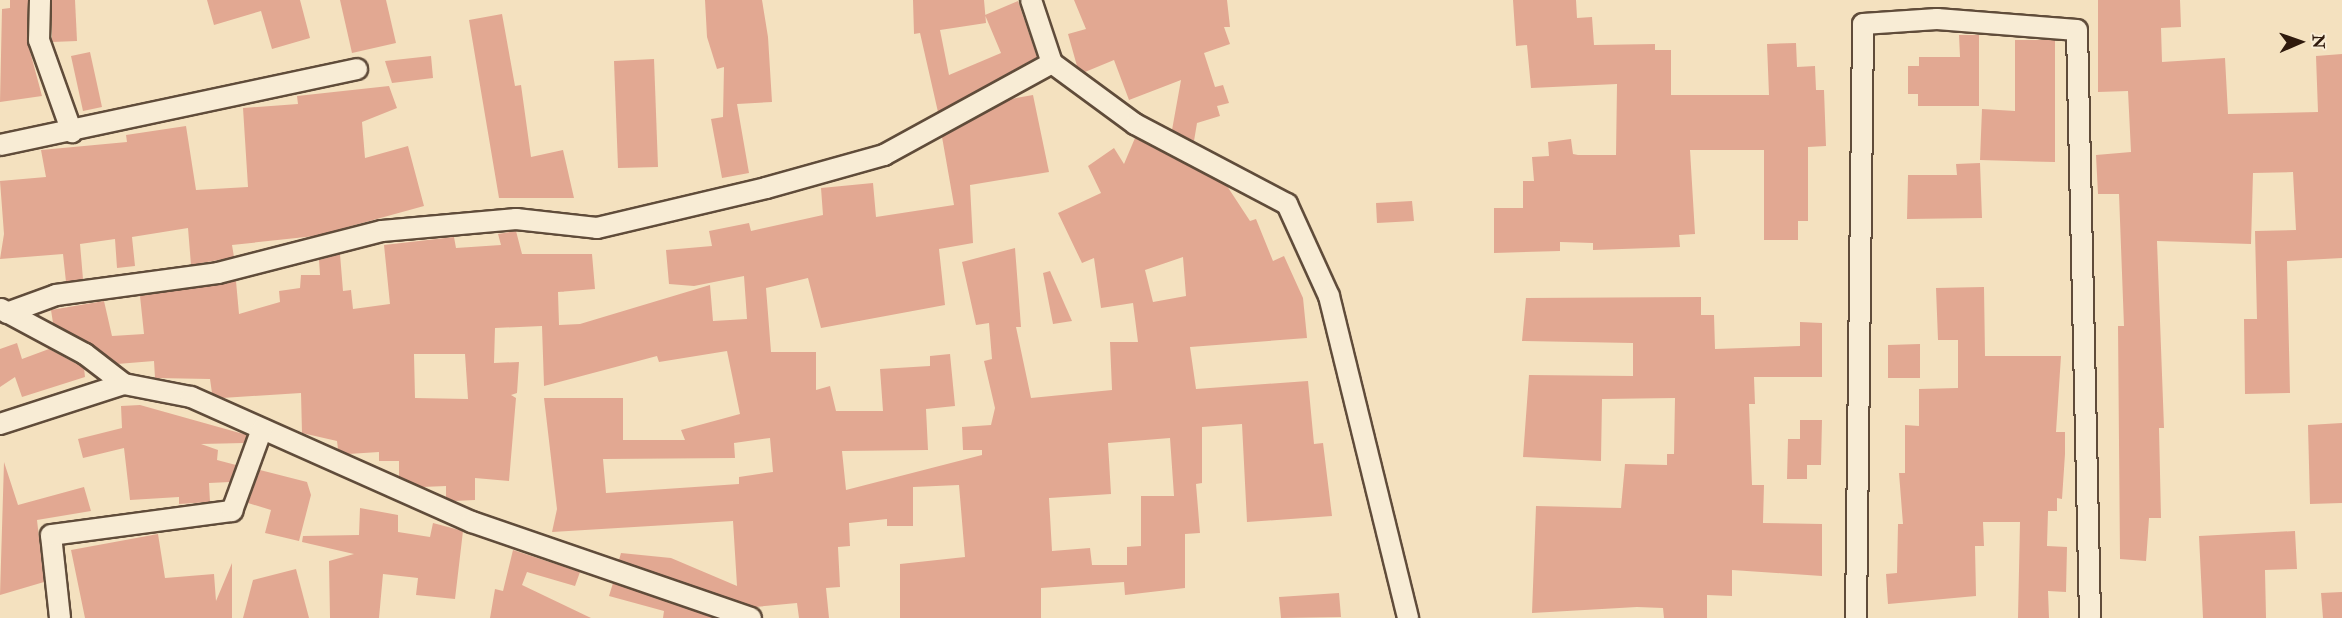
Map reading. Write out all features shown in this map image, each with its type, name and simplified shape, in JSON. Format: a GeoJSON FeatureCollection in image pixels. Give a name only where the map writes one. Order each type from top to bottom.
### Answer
{"type":"FeatureCollection","features":[{"type":"Feature","properties":{"kind":"street"},"geometry":{"type":"LineString","coordinates":[[40,0],[39,40],[72,132]]}},
{"type":"Feature","properties":{"kind":"street"},"geometry":{"type":"LineString","coordinates":[[1031,0],[1052,63],[1135,124],[1287,204],[1329,296],[1408,618]]}},
{"type":"Feature","properties":{"kind":"street"},"geometry":{"type":"LineString","coordinates":[[1856,618],[1863,24],[1937,19],[2077,30],[2090,618]]}},
{"type":"Feature","properties":{"kind":"street"},"geometry":{"type":"LineString","coordinates":[[4,311],[56,295],[218,273],[382,231],[516,219],[597,228],[755,191],[884,155],[1052,63]]}},
{"type":"Feature","properties":{"kind":"street"},"geometry":{"type":"LineString","coordinates":[[0,145],[72,132],[357,69]]}},
{"type":"Feature","properties":{"kind":"street"},"geometry":{"type":"LineString","coordinates":[[4,311],[85,354],[124,384],[191,398],[472,522],[751,618]]}},
{"type":"Feature","properties":{"kind":"street"},"geometry":{"type":"LineString","coordinates":[[0,424],[124,384]]}},
{"type":"Feature","properties":{"kind":"street"},"geometry":{"type":"LineString","coordinates":[[60,618],[51,535],[232,511],[262,429]]}},
{"type":"Feature","properties":{"kind":"building"},"geometry":{"type":"Polygon","coordinates":[[[10,0],[28,0],[27,40],[42,96],[0,102],[2,9],[10,8],[10,0]]]}},
{"type":"Feature","properties":{"kind":"building"},"geometry":{"type":"Polygon","coordinates":[[[52,0],[75,0],[77,41],[52,42],[52,0]]]}},
{"type":"Feature","properties":{"kind":"building"},"geometry":{"type":"Polygon","coordinates":[[[207,0],[300,0],[310,38],[272,49],[261,11],[214,25],[207,0]]]}},
{"type":"Feature","properties":{"kind":"building"},"geometry":{"type":"Polygon","coordinates":[[[340,0],[386,0],[396,43],[352,53],[340,0]]]}},
{"type":"Feature","properties":{"kind":"building"},"geometry":{"type":"Polygon","coordinates":[[[705,0],[762,0],[768,37],[772,102],[737,104],[749,173],[722,178],[711,119],[723,117],[724,67],[717,69],[707,37],[705,0]]]}},
{"type":"Feature","properties":{"kind":"building"},"geometry":{"type":"Polygon","coordinates":[[[913,0],[984,0],[985,15],[1018,1],[1037,57],[938,112],[920,33],[914,34],[913,0]],[[985,16],[986,23],[940,30],[949,75],[1001,53],[985,16]]]}},
{"type":"Feature","properties":{"kind":"building"},"geometry":{"type":"Polygon","coordinates":[[[1074,0],[1227,0],[1230,27],[1224,27],[1230,44],[1204,53],[1215,87],[1223,85],[1229,103],[1217,106],[1220,116],[1197,123],[1194,141],[1172,130],[1181,80],[1129,100],[1114,60],[1085,72],[1077,66],[1068,34],[1086,29],[1074,0]]]}},
{"type":"Feature","properties":{"kind":"building"},"geometry":{"type":"Polygon","coordinates":[[[1513,0],[1576,0],[1577,18],[1592,17],[1594,45],[1655,44],[1655,50],[1671,50],[1671,95],[1769,95],[1767,44],[1796,43],[1797,67],[1815,66],[1816,90],[1824,90],[1826,146],[1808,147],[1808,221],[1798,221],[1798,240],[1764,240],[1764,150],[1690,150],[1695,234],[1679,235],[1680,247],[1593,250],[1593,243],[1560,242],[1560,251],[1494,253],[1494,208],[1523,208],[1523,181],[1534,181],[1532,157],[1549,156],[1548,142],[1571,139],[1573,154],[1616,155],[1617,84],[1531,88],[1527,45],[1516,46],[1513,0]]]}},
{"type":"Feature","properties":{"kind":"building"},"geometry":{"type":"Polygon","coordinates":[[[2098,0],[2180,0],[2181,27],[2161,28],[2162,62],[2225,58],[2228,114],[2318,112],[2316,56],[2342,54],[2342,258],[2287,261],[2290,393],[2245,394],[2244,319],[2257,319],[2255,231],[2296,230],[2293,172],[2253,173],[2251,244],[2157,241],[2164,428],[2159,428],[2161,518],[2149,518],[2146,561],[2120,559],[2118,326],[2124,326],[2119,194],[2098,194],[2096,155],[2131,152],[2128,91],[2098,92],[2098,0]]]}},
{"type":"Feature","properties":{"kind":"building"},"geometry":{"type":"Polygon","coordinates":[[[502,14],[515,86],[521,85],[531,157],[563,150],[574,198],[499,198],[469,20],[502,14]]]}},
{"type":"Feature","properties":{"kind":"building"},"geometry":{"type":"Polygon","coordinates":[[[1959,35],[1979,35],[1979,106],[1918,106],[1918,94],[1908,94],[1908,66],[1919,66],[1919,57],[1960,57],[1959,35]]]}},
{"type":"Feature","properties":{"kind":"building"},"geometry":{"type":"Polygon","coordinates":[[[2015,40],[2055,40],[2055,162],[1980,160],[1982,109],[2015,111],[2015,40]]]}},
{"type":"Feature","properties":{"kind":"building"},"geometry":{"type":"Polygon","coordinates":[[[90,52],[102,107],[83,111],[71,56],[90,52]]]}},
{"type":"Feature","properties":{"kind":"building"},"geometry":{"type":"Polygon","coordinates":[[[431,56],[433,78],[392,83],[385,61],[431,56]]]}},
{"type":"Feature","properties":{"kind":"building"},"geometry":{"type":"Polygon","coordinates":[[[654,59],[658,167],[618,168],[614,61],[654,59]]]}},
{"type":"Feature","properties":{"kind":"building"},"geometry":{"type":"Polygon","coordinates":[[[389,86],[397,108],[362,122],[365,158],[408,146],[424,206],[315,236],[232,245],[234,257],[191,265],[188,228],[132,237],[135,266],[117,268],[115,239],[80,244],[83,279],[66,282],[63,254],[0,259],[4,234],[0,181],[46,177],[41,150],[127,142],[126,135],[186,126],[196,190],[248,187],[243,108],[298,104],[297,96],[389,86]]]}},
{"type":"Feature","properties":{"kind":"building"},"geometry":{"type":"Polygon","coordinates":[[[1033,95],[1049,172],[970,185],[973,243],[939,249],[945,305],[821,328],[808,278],[766,288],[771,352],[816,352],[816,390],[830,386],[836,411],[883,411],[880,369],[930,366],[930,356],[950,354],[955,406],[926,409],[928,450],[842,451],[846,490],[982,455],[982,450],[963,450],[962,427],[991,425],[995,408],[984,361],[992,359],[989,323],[976,325],[962,262],[1015,248],[1021,327],[1016,327],[1031,398],[1112,390],[1110,342],[1138,342],[1133,303],[1101,308],[1094,258],[1082,263],[1058,213],[1101,193],[1088,166],[1114,148],[1124,164],[1135,138],[1227,186],[1250,221],[1256,219],[1273,261],[1284,256],[1303,298],[1307,338],[1190,347],[1196,389],[1308,381],[1314,444],[1323,443],[1332,516],[1247,522],[1242,424],[1202,427],[1202,483],[1196,484],[1200,533],[1185,534],[1185,588],[1125,595],[1124,582],[1041,588],[1041,618],[900,618],[900,564],[965,557],[959,485],[913,487],[913,526],[887,526],[887,519],[849,523],[850,546],[838,547],[840,587],[826,588],[829,618],[799,618],[797,603],[755,607],[619,560],[621,553],[671,558],[737,586],[733,521],[552,532],[557,509],[544,398],[623,398],[623,440],[685,440],[681,430],[740,414],[727,351],[659,362],[657,356],[544,386],[542,326],[495,328],[494,363],[519,362],[517,393],[511,395],[516,398],[509,481],[475,478],[475,500],[454,501],[446,497],[446,486],[422,487],[399,477],[399,461],[379,461],[379,452],[348,454],[338,449],[337,441],[302,433],[301,393],[222,398],[212,393],[210,379],[155,378],[154,361],[117,364],[53,323],[51,310],[104,301],[112,336],[144,334],[140,296],[236,281],[239,314],[280,302],[279,291],[300,288],[301,275],[320,275],[319,260],[340,254],[343,291],[351,290],[353,309],[390,304],[384,245],[454,237],[456,248],[501,245],[498,234],[516,231],[522,254],[592,254],[595,289],[558,292],[559,325],[580,324],[710,285],[713,321],[747,319],[744,276],[694,286],[669,284],[666,250],[712,246],[709,231],[749,223],[751,231],[823,215],[821,188],[873,183],[876,217],[954,205],[942,137],[1011,99],[1033,95]],[[1183,257],[1145,270],[1153,302],[1186,296],[1183,257]],[[414,354],[415,398],[468,399],[465,354],[414,354]],[[770,438],[734,443],[735,458],[603,459],[606,493],[739,484],[739,477],[773,472],[770,438]],[[1170,438],[1108,443],[1111,494],[1049,498],[1052,551],[1090,548],[1092,565],[1127,565],[1127,547],[1141,546],[1141,496],[1174,496],[1170,438]]]}},
{"type":"Feature","properties":{"kind":"building"},"geometry":{"type":"Polygon","coordinates":[[[1980,163],[1982,218],[1907,219],[1908,175],[1957,175],[1956,164],[1980,163]]]}},
{"type":"Feature","properties":{"kind":"building"},"geometry":{"type":"Polygon","coordinates":[[[1412,201],[1414,221],[1377,223],[1376,203],[1412,201]]]}},
{"type":"Feature","properties":{"kind":"building"},"geometry":{"type":"Polygon","coordinates":[[[1050,271],[1072,321],[1053,324],[1043,273],[1050,271]]]}},
{"type":"Feature","properties":{"kind":"building"},"geometry":{"type":"Polygon","coordinates":[[[1984,287],[1985,356],[2061,356],[2056,432],[2065,432],[2062,499],[2057,498],[2057,511],[2048,511],[2047,546],[2067,547],[2066,592],[2048,591],[2049,618],[2018,618],[2020,522],[1983,522],[1984,546],[1975,546],[1976,596],[1888,604],[1886,574],[1897,573],[1898,524],[1903,524],[1899,473],[1905,473],[1905,425],[1919,426],[1919,389],[1958,388],[1958,340],[1938,340],[1936,288],[1984,287]]]}},
{"type":"Feature","properties":{"kind":"building"},"geometry":{"type":"Polygon","coordinates":[[[1701,297],[1701,315],[1714,315],[1715,349],[1800,346],[1800,322],[1822,323],[1822,377],[1754,377],[1755,404],[1749,404],[1752,485],[1764,485],[1763,523],[1822,524],[1822,576],[1732,570],[1732,596],[1707,595],[1707,618],[1664,618],[1663,608],[1637,607],[1532,613],[1536,506],[1621,508],[1625,464],[1667,465],[1667,454],[1674,454],[1675,398],[1602,399],[1601,461],[1523,457],[1529,375],[1633,376],[1633,343],[1522,341],[1526,298],[1701,297]]]}},
{"type":"Feature","properties":{"kind":"building"},"geometry":{"type":"Polygon","coordinates":[[[17,343],[22,359],[49,349],[84,368],[85,377],[22,397],[15,377],[0,387],[0,349],[17,343]]]}},
{"type":"Feature","properties":{"kind":"building"},"geometry":{"type":"Polygon","coordinates":[[[1920,344],[1920,378],[1888,378],[1888,345],[1920,344]]]}},
{"type":"Feature","properties":{"kind":"building"},"geometry":{"type":"Polygon","coordinates":[[[140,405],[247,435],[244,443],[201,444],[218,450],[217,460],[236,465],[230,482],[209,483],[210,502],[179,504],[179,497],[130,500],[124,448],[83,458],[78,439],[122,428],[121,406],[140,405]]]}},
{"type":"Feature","properties":{"kind":"building"},"geometry":{"type":"Polygon","coordinates":[[[1800,420],[1822,420],[1821,465],[1807,465],[1807,479],[1787,479],[1788,439],[1800,439],[1800,420]]]}},
{"type":"Feature","properties":{"kind":"building"},"geometry":{"type":"Polygon","coordinates":[[[2342,423],[2342,503],[2310,504],[2308,425],[2342,423]]]}},
{"type":"Feature","properties":{"kind":"building"},"geometry":{"type":"Polygon","coordinates":[[[4,462],[18,505],[84,487],[91,511],[37,520],[44,582],[0,595],[4,462]]]}},
{"type":"Feature","properties":{"kind":"building"},"geometry":{"type":"Polygon","coordinates":[[[260,470],[307,482],[311,495],[299,541],[265,533],[271,510],[248,503],[260,470]]]}},
{"type":"Feature","properties":{"kind":"building"},"geometry":{"type":"Polygon","coordinates":[[[360,508],[398,515],[398,532],[430,537],[433,523],[463,531],[455,599],[416,595],[418,578],[383,574],[379,618],[330,618],[329,561],[354,554],[302,542],[303,536],[359,535],[360,508]]]}},
{"type":"Feature","properties":{"kind":"building"},"geometry":{"type":"Polygon","coordinates":[[[2295,531],[2297,569],[2265,570],[2266,618],[2203,618],[2199,536],[2295,531]]]}},
{"type":"Feature","properties":{"kind":"building"},"geometry":{"type":"Polygon","coordinates":[[[158,534],[165,578],[214,574],[216,601],[232,563],[232,618],[85,618],[71,550],[158,534]]]}},
{"type":"Feature","properties":{"kind":"building"},"geometry":{"type":"Polygon","coordinates":[[[513,550],[580,572],[575,586],[527,572],[522,585],[591,618],[490,618],[495,589],[503,591],[513,550]]]}},
{"type":"Feature","properties":{"kind":"building"},"geometry":{"type":"Polygon","coordinates":[[[296,569],[309,618],[243,618],[253,580],[296,569]]]}},
{"type":"Feature","properties":{"kind":"building"},"geometry":{"type":"Polygon","coordinates":[[[613,583],[714,618],[663,618],[664,611],[609,596],[613,583]]]}},
{"type":"Feature","properties":{"kind":"building"},"geometry":{"type":"Polygon","coordinates":[[[2342,592],[2342,618],[2323,618],[2321,593],[2342,592]]]}},
{"type":"Feature","properties":{"kind":"building"},"geometry":{"type":"Polygon","coordinates":[[[1339,593],[1341,617],[1281,618],[1279,597],[1339,593]]]}}]}
